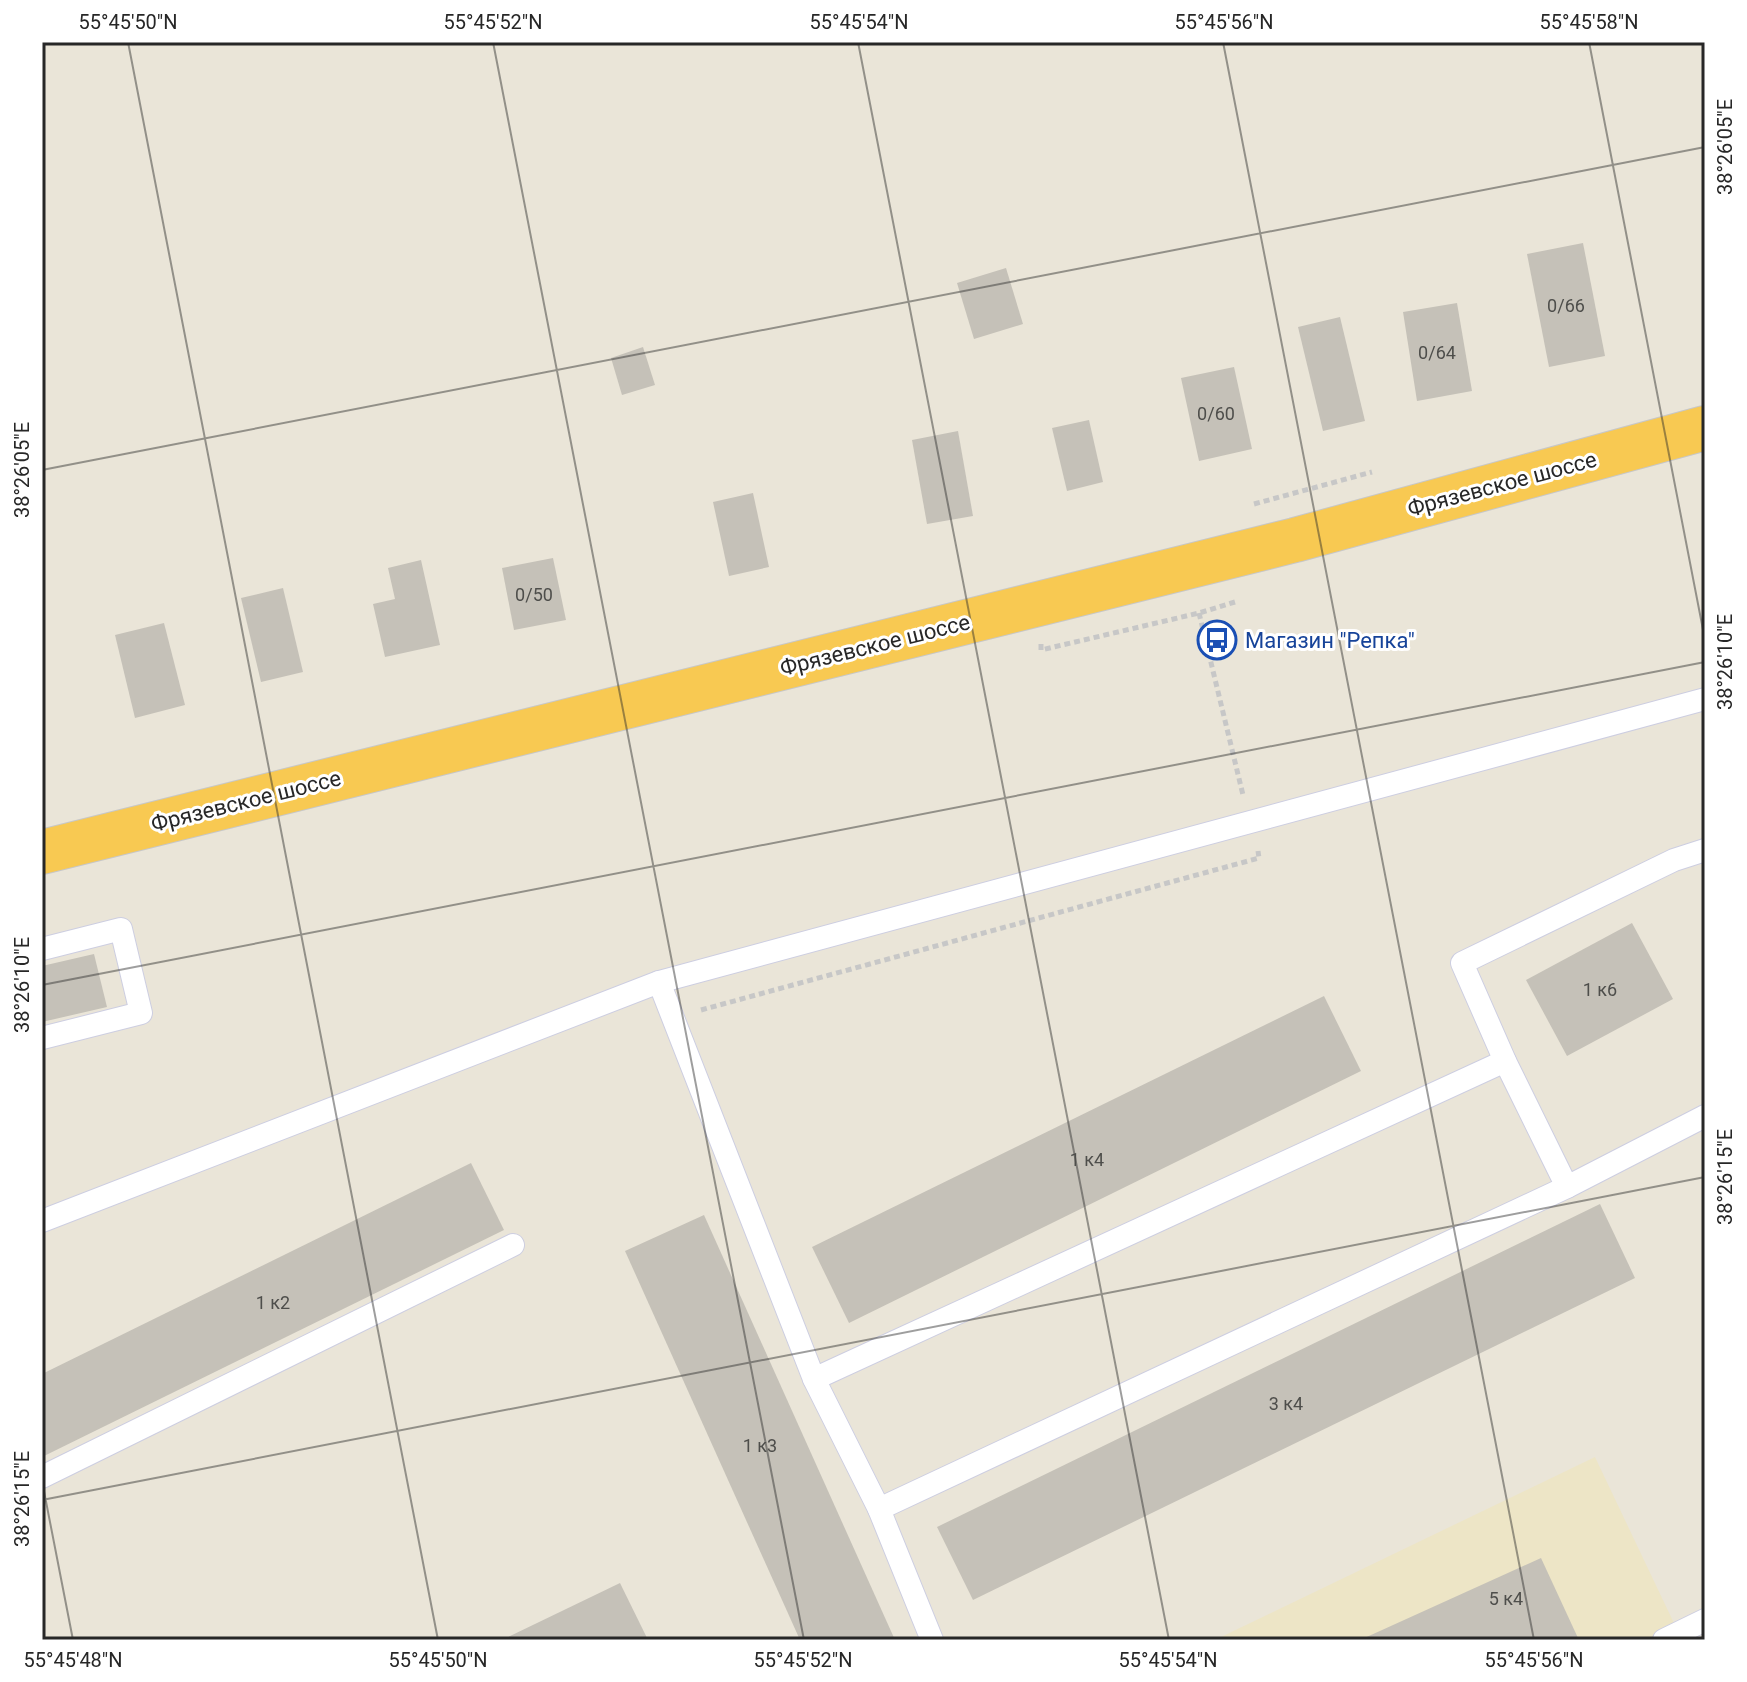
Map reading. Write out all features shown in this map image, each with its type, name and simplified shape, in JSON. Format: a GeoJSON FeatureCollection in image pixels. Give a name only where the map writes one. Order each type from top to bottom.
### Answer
{"type":"FeatureCollection","features":[{"type":"Feature","properties":{"kind":"highway","name":"Фрязевское шоссе"},"geometry":{"type":"LineString","coordinates":[[42,852],[1295,540],[1705,428]]}},
{"type":"Feature","properties":{"kind":"lane"},"geometry":{"type":"LineString","coordinates":[[42,1221],[659,982],[1705,699]]}},
{"type":"Feature","properties":{"kind":"lane"},"geometry":{"type":"LineString","coordinates":[[1567,1187],[1505,1061],[1462,963],[1674,860],[1705,850]]}},
{"type":"Feature","properties":{"kind":"lane"},"geometry":{"type":"LineString","coordinates":[[42,949],[121,929],[141,1013],[42,1038]]}},
{"type":"Feature","properties":{"kind":"lane"},"geometry":{"type":"LineString","coordinates":[[659,982],[814,1379],[879,1509],[932,1640]]}},
{"type":"Feature","properties":{"kind":"lane"},"geometry":{"type":"LineString","coordinates":[[814,1379],[1505,1061]]}},
{"type":"Feature","properties":{"kind":"lane"},"geometry":{"type":"LineString","coordinates":[[879,1509],[1567,1187],[1705,1116]]}},
{"type":"Feature","properties":{"kind":"lane"},"geometry":{"type":"LineString","coordinates":[[42,1477],[513,1245]]}},
{"type":"Feature","properties":{"kind":"lane"},"geometry":{"type":"LineString","coordinates":[[1664,1640],[1705,1620]]}},
{"type":"Feature","properties":{"kind":"path"},"geometry":{"type":"LineString","coordinates":[[1250,505],[1387,468]]}},
{"type":"Feature","properties":{"kind":"shaded area"},"geometry":{"type":"Polygon","coordinates":[[[1595,1457],[1682,1640],[1223,1640],[1221,1637],[1595,1457]]]}},
{"type":"Feature","properties":{"kind":"building"},"geometry":{"type":"Polygon","coordinates":[[[1583,243],[1605,356],[1549,367],[1527,254],[1583,243]]]}},
{"type":"Feature","properties":{"kind":"building"},"geometry":{"type":"Polygon","coordinates":[[[1006,268],[1023,324],[974,339],[957,283],[1006,268]]]}},
{"type":"Feature","properties":{"kind":"building"},"geometry":{"type":"Polygon","coordinates":[[[1457,303],[1472,391],[1417,401],[1403,312],[1457,303]]]}},
{"type":"Feature","properties":{"kind":"building"},"geometry":{"type":"Polygon","coordinates":[[[1340,317],[1365,421],[1323,431],[1298,327],[1340,317]]]}},
{"type":"Feature","properties":{"kind":"building"},"geometry":{"type":"Polygon","coordinates":[[[643,347],[655,385],[622,395],[611,358],[643,347]]]}},
{"type":"Feature","properties":{"kind":"building"},"geometry":{"type":"Polygon","coordinates":[[[1234,367],[1252,449],[1199,461],[1181,378],[1234,367]]]}},
{"type":"Feature","properties":{"kind":"building"},"geometry":{"type":"Polygon","coordinates":[[[1089,420],[1103,482],[1067,491],[1052,428],[1089,420]]]}},
{"type":"Feature","properties":{"kind":"building"},"geometry":{"type":"Polygon","coordinates":[[[958,431],[973,516],[927,524],[912,440],[958,431]]]}},
{"type":"Feature","properties":{"kind":"building"},"geometry":{"type":"Polygon","coordinates":[[[753,493],[769,567],[729,576],[713,502],[753,493]]]}},
{"type":"Feature","properties":{"kind":"building"},"geometry":{"type":"Polygon","coordinates":[[[553,558],[566,620],[514,630],[502,568],[553,558]]]}},
{"type":"Feature","properties":{"kind":"building"},"geometry":{"type":"Polygon","coordinates":[[[421,560],[440,645],[385,657],[373,604],[395,599],[388,568],[421,560]]]}},
{"type":"Feature","properties":{"kind":"building"},"geometry":{"type":"Polygon","coordinates":[[[283,588],[303,672],[261,682],[241,598],[283,588]]]}},
{"type":"Feature","properties":{"kind":"building"},"geometry":{"type":"Polygon","coordinates":[[[164,623],[185,705],[135,718],[115,635],[164,623]]]}},
{"type":"Feature","properties":{"kind":"building"},"geometry":{"type":"Polygon","coordinates":[[[1632,923],[1673,999],[1567,1056],[1526,980],[1632,923]]]}},
{"type":"Feature","properties":{"kind":"building"},"geometry":{"type":"Polygon","coordinates":[[[94,954],[107,1007],[42,1022],[42,966],[94,954]]]}},
{"type":"Feature","properties":{"kind":"building"},"geometry":{"type":"Polygon","coordinates":[[[1324,996],[1361,1071],[849,1323],[812,1247],[1324,996]]]}},
{"type":"Feature","properties":{"kind":"building"},"geometry":{"type":"Polygon","coordinates":[[[471,1163],[504,1230],[42,1457],[42,1374],[471,1163]]]}},
{"type":"Feature","properties":{"kind":"building"},"geometry":{"type":"Polygon","coordinates":[[[1600,1204],[1635,1278],[973,1600],[937,1527],[1600,1204]]]}},
{"type":"Feature","properties":{"kind":"building"},"geometry":{"type":"Polygon","coordinates":[[[704,1215],[895,1640],[800,1640],[625,1251],[704,1215]]]}},
{"type":"Feature","properties":{"kind":"building"},"geometry":{"type":"Polygon","coordinates":[[[1541,1558],[1578,1638],[1360,1640],[1541,1558]]]}},
{"type":"Feature","properties":{"kind":"building"},"geometry":{"type":"Polygon","coordinates":[[[620,1583],[648,1640],[502,1640],[620,1583]]]}},
{"type":"Feature","properties":{"kind":"place","name":"Магазин \"Репка\""},"geometry":{"type":"Point","coordinates":[1217,640]}}]}
